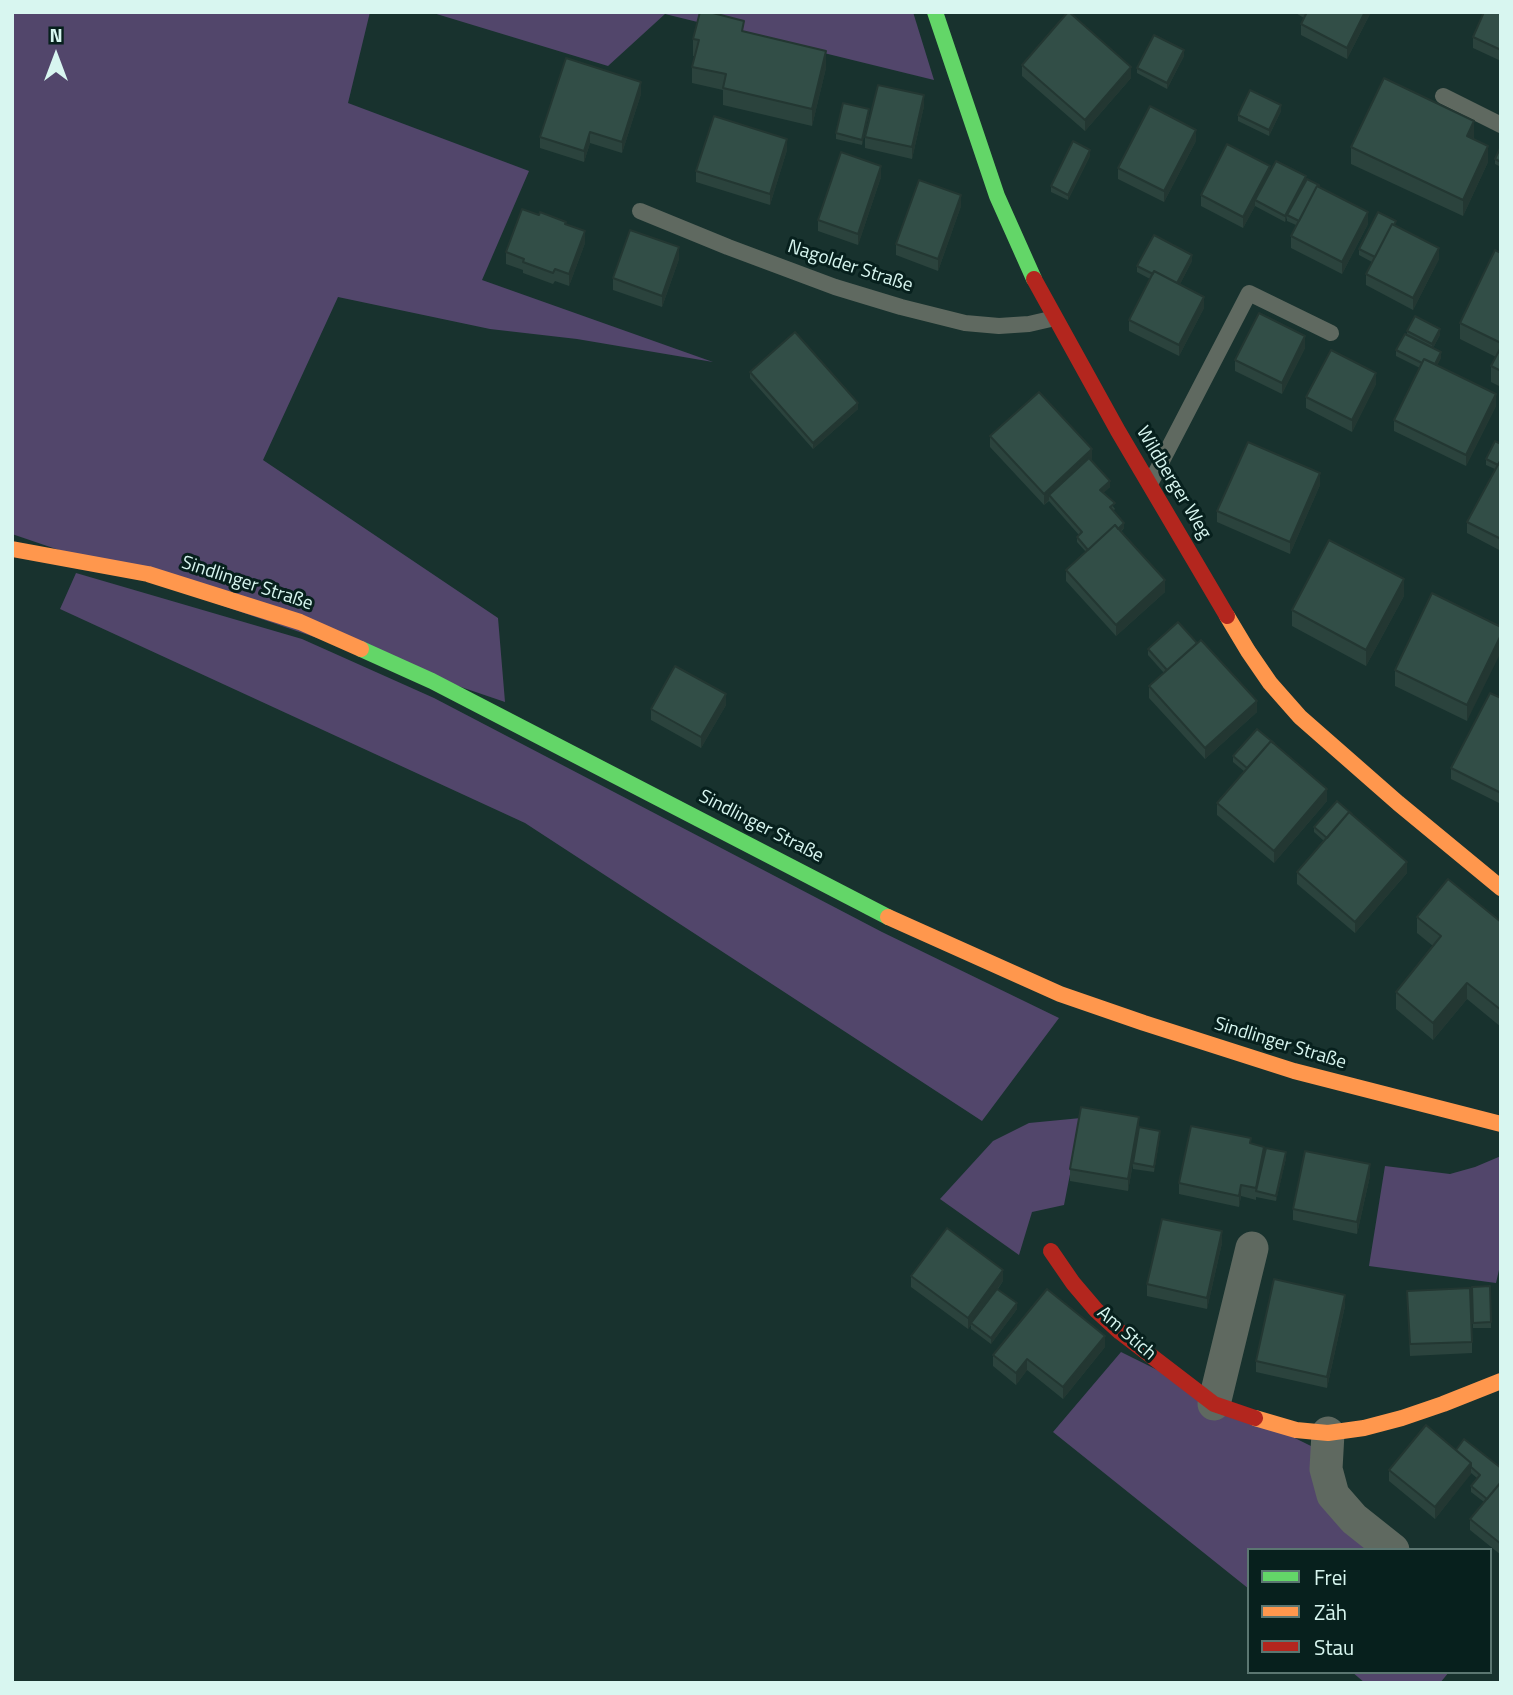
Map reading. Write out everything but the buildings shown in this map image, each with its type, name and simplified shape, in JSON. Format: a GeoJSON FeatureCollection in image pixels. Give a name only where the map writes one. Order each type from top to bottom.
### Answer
{"type":"FeatureCollection","features":[{"type":"Feature","properties":{"kind":"street","name":"Wildberger Weg"},"geometry":{"type":"LineString","coordinates":[[935,12],[997,196],[1017,243],[1111,419],[1230,622],[1270,683],[1300,717],[1501,888]]}},
{"type":"Feature","properties":{"kind":"street","name":"Sindlinger Straße"},"geometry":{"type":"LineString","coordinates":[[12,549],[148,574],[300,622],[432,681],[884,915],[1060,993],[1170,1032],[1294,1071],[1501,1124]]}},
{"type":"Feature","properties":{"kind":"street"},"geometry":{"type":"LineString","coordinates":[[1214,1404],[1252,1248]]}},
{"type":"Feature","properties":{"kind":"street","name":"Am Stich"},"geometry":{"type":"LineString","coordinates":[[1051,1251],[1096,1310],[1130,1340],[1214,1404],[1261,1420],[1296,1430],[1328,1433],[1364,1428],[1443,1404],[1501,1381]]}},
{"type":"Feature","properties":{"kind":"street"},"geometry":{"type":"LineString","coordinates":[[1328,1433],[1326,1469],[1333,1495],[1354,1519],[1390,1548]]}},
{"type":"Feature","properties":{"kind":"lane"},"geometry":{"type":"LineString","coordinates":[[1443,96],[1501,125]]}},
{"type":"Feature","properties":{"kind":"lane","name":"Nagolder Straße"},"geometry":{"type":"LineString","coordinates":[[640,211],[835,287],[914,310],[965,323],[999,326],[1029,324],[1055,318]]}},
{"type":"Feature","properties":{"kind":"lane"},"geometry":{"type":"LineString","coordinates":[[1149,484],[1249,293],[1331,333]]}},
{"type":"Feature","properties":{"kind":"shaded area"},"geometry":{"type":"Polygon","coordinates":[[[12,12],[370,12],[348,103],[529,171],[482,280],[713,362],[577,339],[490,329],[338,297],[263,460],[498,618],[505,702],[12,534],[12,12]]]}},
{"type":"Feature","properties":{"kind":"shaded area"},"geometry":{"type":"Polygon","coordinates":[[[430,12],[913,12],[934,80],[665,14],[608,66],[430,12]]]}},
{"type":"Feature","properties":{"kind":"shaded area"},"geometry":{"type":"Polygon","coordinates":[[[76,573],[302,639],[434,698],[882,932],[1059,1018],[982,1121],[525,823],[60,609],[76,573]]]}},
{"type":"Feature","properties":{"kind":"shaded area"},"geometry":{"type":"Polygon","coordinates":[[[1081,1118],[1064,1205],[1032,1212],[1019,1255],[940,1199],[993,1141],[1029,1123],[1081,1118]]]}},
{"type":"Feature","properties":{"kind":"shaded area"},"geometry":{"type":"Polygon","coordinates":[[[1501,1156],[1501,1261],[1496,1283],[1369,1266],[1385,1166],[1450,1174],[1501,1156]]]}},
{"type":"Feature","properties":{"kind":"shaded area"},"geometry":{"type":"Polygon","coordinates":[[[1121,1352],[1313,1447],[1373,1548],[1247,1548],[1247,1587],[1053,1432],[1121,1352]]]}},
{"type":"Feature","properties":{"kind":"shaded area"},"geometry":{"type":"Polygon","coordinates":[[[1354,1674],[1447,1674],[1440,1683],[1365,1683],[1354,1674]]]}},
{"type":"Feature","properties":{"kind":"traffic: fast"},"geometry":{"type":"LineString","coordinates":[[935,12],[997,196],[1034,279]]}},
{"type":"Feature","properties":{"kind":"traffic: fast"},"geometry":{"type":"LineString","coordinates":[[361,649],[432,681],[888,917]]}},
{"type":"Feature","properties":{"kind":"traffic: slow"},"geometry":{"type":"LineString","coordinates":[[12,549],[148,574],[300,622],[361,649]]}},
{"type":"Feature","properties":{"kind":"traffic: slow"},"geometry":{"type":"LineString","coordinates":[[1227,616],[1270,683],[1300,717],[1501,888]]}},
{"type":"Feature","properties":{"kind":"traffic: slow"},"geometry":{"type":"LineString","coordinates":[[888,917],[1060,994],[1144,1023],[1294,1071],[1501,1124]]}},
{"type":"Feature","properties":{"kind":"traffic: slow"},"geometry":{"type":"LineString","coordinates":[[1255,1418],[1296,1430],[1328,1433],[1364,1428],[1443,1404],[1501,1381]]}},
{"type":"Feature","properties":{"kind":"traffic: jam"},"geometry":{"type":"LineString","coordinates":[[1034,279],[1118,431],[1227,616]]}},
{"type":"Feature","properties":{"kind":"traffic: jam"},"geometry":{"type":"LineString","coordinates":[[1051,1251],[1073,1283],[1120,1332],[1214,1404],[1255,1418]]}}]}
